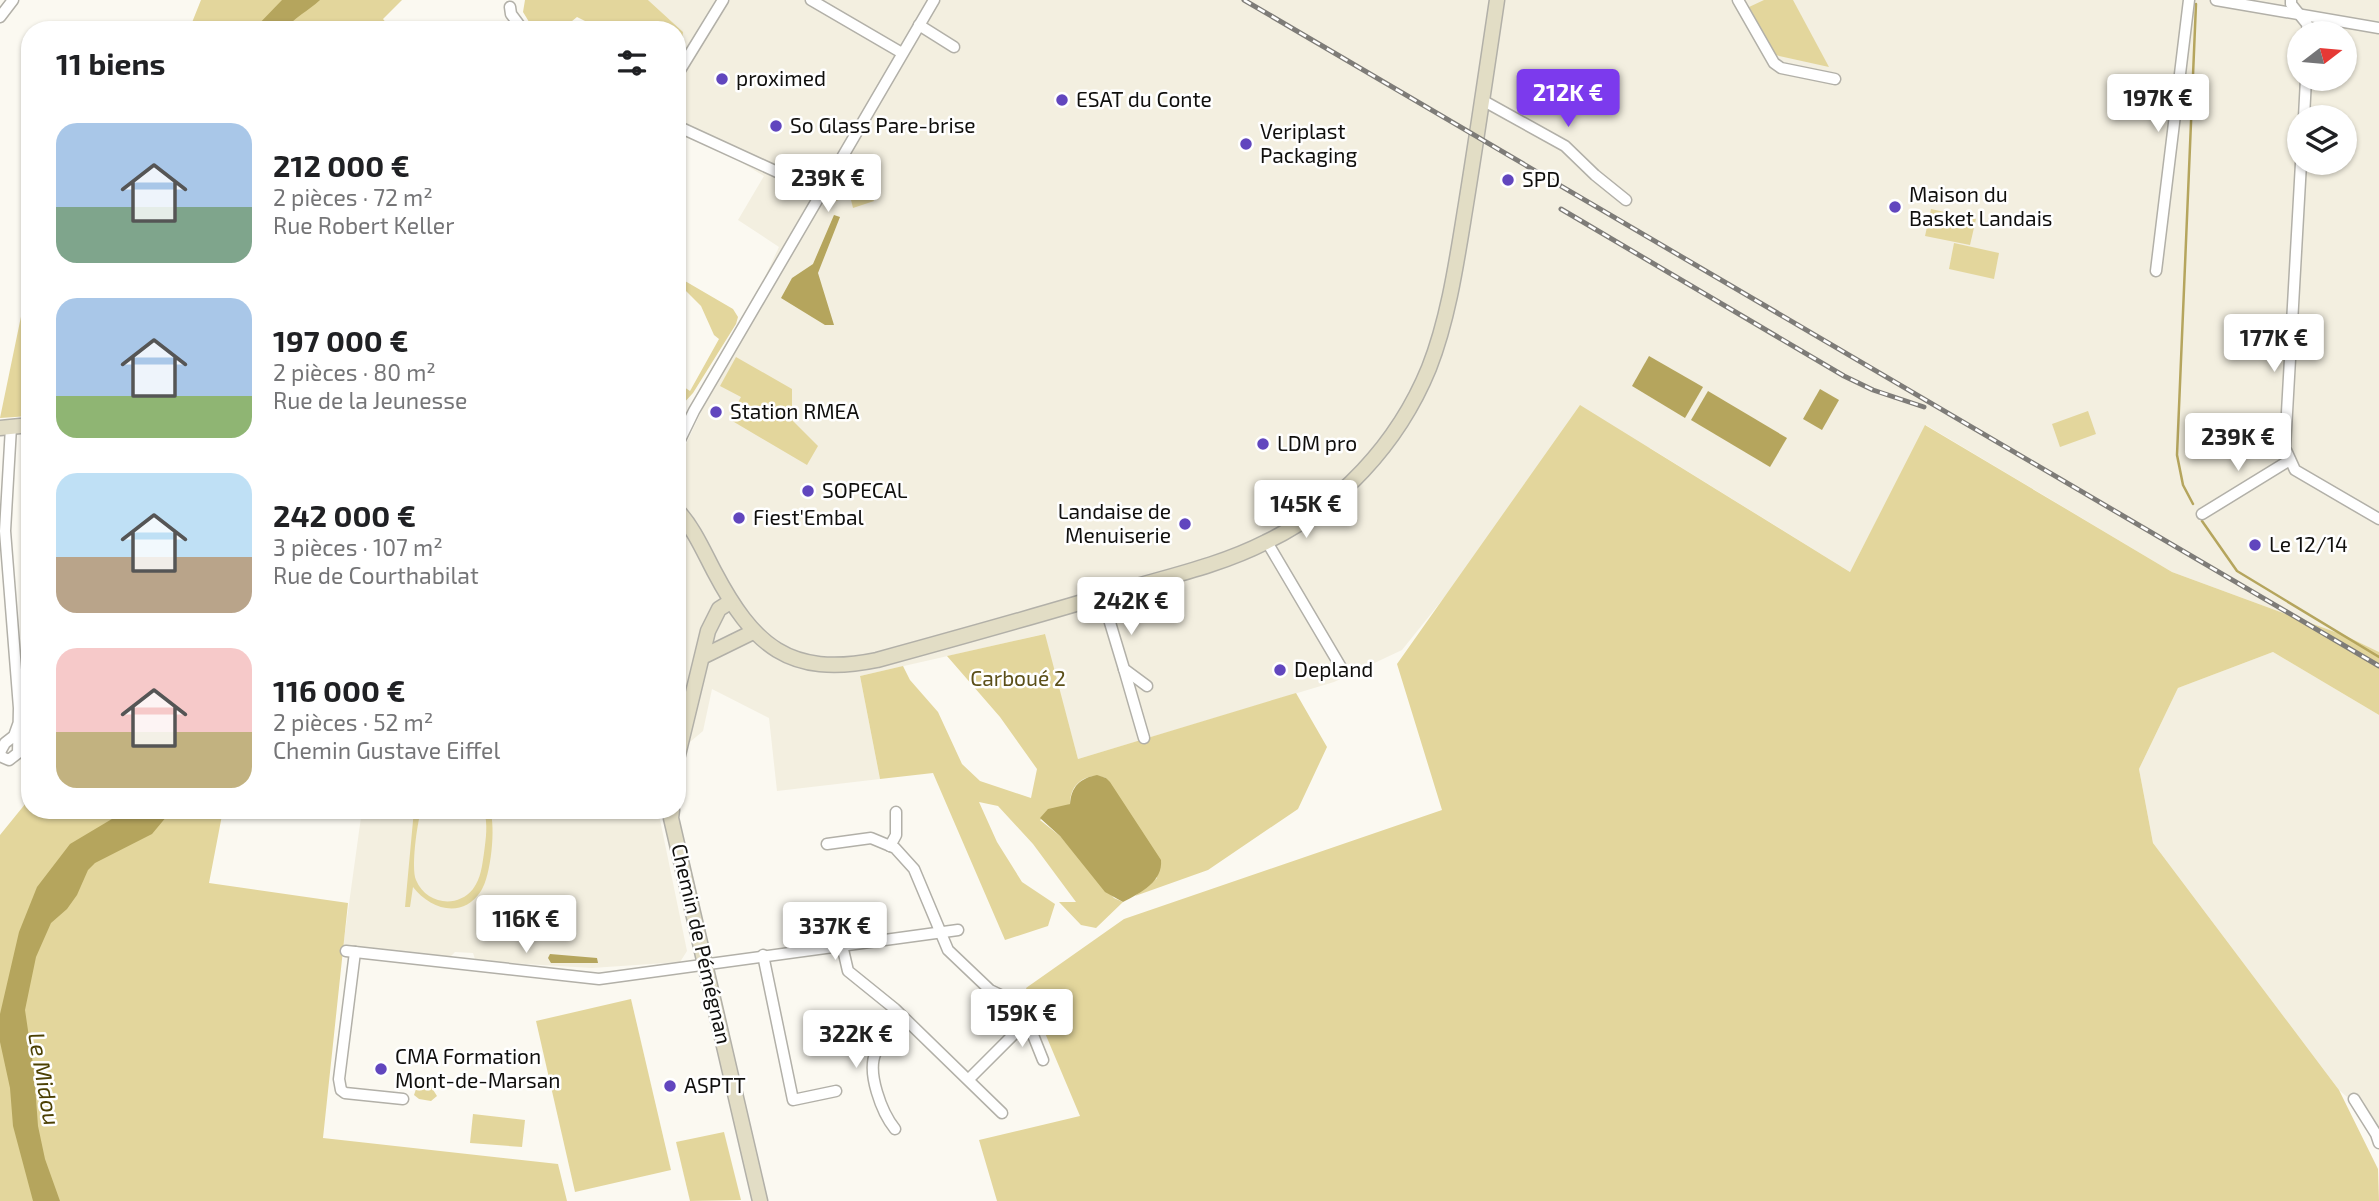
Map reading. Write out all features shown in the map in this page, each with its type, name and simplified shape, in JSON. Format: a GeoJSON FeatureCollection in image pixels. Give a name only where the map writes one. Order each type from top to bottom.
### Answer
{"type":"FeatureCollection","features":[{"type":"Feature","properties":{"kind":"street"},"geometry":{"type":"LineString","coordinates":[[0,18],[13,0]]}},
{"type":"Feature","properties":{"kind":"street"},"geometry":{"type":"LineString","coordinates":[[686,60],[723,0]]}},
{"type":"Feature","properties":{"kind":"street"},"geometry":{"type":"LineString","coordinates":[[811,0],[902,53]]}},
{"type":"Feature","properties":{"kind":"street"},"geometry":{"type":"LineString","coordinates":[[686,427],[934,0]]}},
{"type":"Feature","properties":{"kind":"street"},"geometry":{"type":"LineString","coordinates":[[686,522],[730,602],[753,632],[771,647],[818,665],[858,664],[1212,564],[1266,542],[1305,521],[1327,505],[1380,452],[1409,409],[1429,368],[1450,293],[1497,0]]}},
{"type":"Feature","properties":{"kind":"street"},"geometry":{"type":"LineString","coordinates":[[1738,0],[1774,63],[1782,68],[1835,79]]}},
{"type":"Feature","properties":{"kind":"street"},"geometry":{"type":"LineString","coordinates":[[2156,271],[2189,0]]}},
{"type":"Feature","properties":{"kind":"street"},"geometry":{"type":"LineString","coordinates":[[2216,0],[2379,28]]}},
{"type":"Feature","properties":{"kind":"street"},"geometry":{"type":"LineString","coordinates":[[2291,0],[2291,4],[2305,21]]}},
{"type":"Feature","properties":{"kind":"street"},"geometry":{"type":"LineString","coordinates":[[510,7],[517,21]]}},
{"type":"Feature","properties":{"kind":"street"},"geometry":{"type":"LineString","coordinates":[[919,25],[954,47]]}},
{"type":"Feature","properties":{"kind":"street"},"geometry":{"type":"LineString","coordinates":[[1482,100],[1565,146],[1626,200]]}},
{"type":"Feature","properties":{"kind":"street"},"geometry":{"type":"LineString","coordinates":[[686,130],[823,193]]}},
{"type":"Feature","properties":{"kind":"street"},"geometry":{"type":"LineString","coordinates":[[2300,175],[2285,448],[2295,470],[2379,519]]}},
{"type":"Feature","properties":{"kind":"street"},"geometry":{"type":"LineString","coordinates":[[686,419],[694,411]]}},
{"type":"Feature","properties":{"kind":"street"},"geometry":{"type":"LineString","coordinates":[[5,428],[5,531],[19,722]]}},
{"type":"Feature","properties":{"kind":"street"},"geometry":{"type":"LineString","coordinates":[[2202,514],[2290,460]]}},
{"type":"Feature","properties":{"kind":"street"},"geometry":{"type":"LineString","coordinates":[[1266,542],[1342,669]]}},
{"type":"Feature","properties":{"kind":"street"},"geometry":{"type":"LineString","coordinates":[[1102,596],[1144,738]]}},
{"type":"Feature","properties":{"kind":"street"},"geometry":{"type":"LineString","coordinates":[[686,725],[713,620],[719,609],[730,602]]}},
{"type":"Feature","properties":{"kind":"street"},"geometry":{"type":"LineString","coordinates":[[704,656],[753,632]]}},
{"type":"Feature","properties":{"kind":"street"},"geometry":{"type":"LineString","coordinates":[[1124,669],[1147,686]]}},
{"type":"Feature","properties":{"kind":"street"},"geometry":{"type":"LineString","coordinates":[[890,846],[896,835],[896,812]]}},
{"type":"Feature","properties":{"kind":"street","name":"Chemin de Pémégnan"},"geometry":{"type":"LineString","coordinates":[[671,819],[760,1201]]}},
{"type":"Feature","properties":{"kind":"street"},"geometry":{"type":"LineString","coordinates":[[827,844],[871,838],[895,848],[914,869],[948,950],[990,990],[1009,999],[1017,1015],[1018,1030],[969,1079]]}},
{"type":"Feature","properties":{"kind":"street"},"geometry":{"type":"LineString","coordinates":[[801,912],[818,929],[821,948]]}},
{"type":"Feature","properties":{"kind":"street"},"geometry":{"type":"LineString","coordinates":[[403,1099],[345,1093],[341,1090],[339,1079],[350,952],[599,979],[958,930]]}},
{"type":"Feature","properties":{"kind":"street"},"geometry":{"type":"LineString","coordinates":[[842,945],[848,971],[906,1020],[1002,1113]]}},
{"type":"Feature","properties":{"kind":"street"},"geometry":{"type":"LineString","coordinates":[[763,956],[788,1101],[836,1091]]}},
{"type":"Feature","properties":{"kind":"street"},"geometry":{"type":"LineString","coordinates":[[895,1129],[885,1116],[871,1067],[876,1051],[906,1020]]}},
{"type":"Feature","properties":{"kind":"street"},"geometry":{"type":"LineString","coordinates":[[1018,1024],[1033,1035],[1043,1060]]}},
{"type":"Feature","properties":{"kind":"street"},"geometry":{"type":"LineString","coordinates":[[2354,1099],[2379,1143]]}},
{"type":"Feature","properties":{"kind":"shaded area"},"geometry":{"type":"Polygon","coordinates":[[[282,0],[320,0],[293,21],[262,21],[282,0]]]}},
{"type":"Feature","properties":{"kind":"shaded area"},"geometry":{"type":"Polygon","coordinates":[[[648,0],[2379,0],[2379,652],[2346,636],[2172,572],[1926,425],[1850,572],[1650,448],[1451,589],[1402,650],[1334,682],[1078,759],[1044,634],[860,676],[880,779],[777,791],[769,718],[712,689],[703,731],[686,745],[686,444],[779,247],[738,220],[764,176],[686,129],[686,21],[671,21],[648,0]]]}},
{"type":"Feature","properties":{"kind":"shaded area"},"geometry":{"type":"Polygon","coordinates":[[[834,215],[840,217],[818,273],[834,325],[825,325],[781,298],[792,278],[813,264],[834,215]]]}},
{"type":"Feature","properties":{"kind":"shaded area"},"geometry":{"type":"Polygon","coordinates":[[[1649,356],[1703,387],[1685,418],[1632,386],[1649,356]]]}},
{"type":"Feature","properties":{"kind":"shaded area"},"geometry":{"type":"Polygon","coordinates":[[[1820,389],[1839,400],[1822,430],[1803,419],[1820,389]]]}},
{"type":"Feature","properties":{"kind":"shaded area"},"geometry":{"type":"Polygon","coordinates":[[[1708,391],[1787,438],[1770,467],[1691,420],[1708,391]]]}},
{"type":"Feature","properties":{"kind":"shaded area"},"geometry":{"type":"Polygon","coordinates":[[[2273,652],[2379,715],[2379,1135],[2371,1118],[2339,1090],[2153,843],[2139,769],[2178,688],[2273,652]]]}},
{"type":"Feature","properties":{"kind":"shaded area"},"geometry":{"type":"Polygon","coordinates":[[[1097,775],[1110,782],[1161,860],[1155,880],[1123,902],[1105,892],[1060,836],[1040,818],[1048,809],[1070,804],[1072,793],[1078,784],[1097,775]]]}},
{"type":"Feature","properties":{"kind":"shaded area"},"geometry":{"type":"Polygon","coordinates":[[[112,819],[164,819],[152,834],[95,863],[88,870],[77,895],[67,909],[51,923],[36,957],[25,1010],[34,1071],[38,1126],[45,1159],[60,1201],[33,1201],[13,1126],[10,1088],[0,1042],[0,1014],[19,932],[37,887],[70,844],[112,819]]]}},
{"type":"Feature","properties":{"kind":"shaded area"},"geometry":{"type":"Polygon","coordinates":[[[361,819],[660,819],[687,951],[680,962],[592,968],[475,959],[473,953],[455,952],[450,957],[343,947],[361,819]]]}},
{"type":"Feature","properties":{"kind":"shaded area"},"geometry":{"type":"Polygon","coordinates":[[[550,954],[597,958],[598,963],[551,963],[548,958],[550,954]]]}},
{"type":"Feature","properties":{"kind":"green space"},"geometry":{"type":"Polygon","coordinates":[[[201,0],[402,0],[383,19],[385,21],[193,21],[201,0]]]}},
{"type":"Feature","properties":{"kind":"green space"},"geometry":{"type":"Polygon","coordinates":[[[525,0],[648,0],[671,21],[585,21],[577,17],[572,21],[528,21],[523,12],[525,0]]]}},
{"type":"Feature","properties":{"kind":"green space"},"geometry":{"type":"Polygon","coordinates":[[[1764,0],[1793,0],[1829,67],[1775,55],[1749,7],[1764,0]]]}},
{"type":"Feature","properties":{"kind":"green space"},"geometry":{"type":"Polygon","coordinates":[[[848,179],[870,190],[874,201],[853,208],[851,200],[846,197],[836,201],[834,190],[838,183],[848,179]]]}},
{"type":"Feature","properties":{"kind":"green space"},"geometry":{"type":"Polygon","coordinates":[[[1931,209],[1976,219],[1970,245],[1925,236],[1931,209]]]}},
{"type":"Feature","properties":{"kind":"green space"},"geometry":{"type":"Polygon","coordinates":[[[1954,243],[1999,253],[1994,279],[1949,269],[1954,243]]]}},
{"type":"Feature","properties":{"kind":"green space"},"geometry":{"type":"Polygon","coordinates":[[[686,282],[733,309],[738,317],[686,401],[686,388],[690,391],[719,339],[714,335],[701,306],[686,291],[686,282]]]}},
{"type":"Feature","properties":{"kind":"green space"},"geometry":{"type":"Polygon","coordinates":[[[21,316],[21,417],[0,418],[21,316]]]}},
{"type":"Feature","properties":{"kind":"green space"},"geometry":{"type":"Polygon","coordinates":[[[736,357],[792,389],[792,420],[818,446],[807,465],[729,419],[741,397],[720,386],[736,357]]]}},
{"type":"Feature","properties":{"kind":"green space"},"geometry":{"type":"Polygon","coordinates":[[[1580,405],[1850,572],[1925,425],[2172,572],[2346,636],[2379,652],[2379,715],[2273,652],[2178,688],[2139,769],[2153,843],[2339,1090],[2378,1169],[2379,1201],[997,1201],[979,1140],[1080,1116],[1026,988],[1124,919],[1442,810],[1397,664],[1580,405]]]}},
{"type":"Feature","properties":{"kind":"green space"},"geometry":{"type":"Polygon","coordinates":[[[2088,411],[2096,434],[2060,447],[2052,424],[2088,411]]]}},
{"type":"Feature","properties":{"kind":"green space","name":"Carboué 2"},"geometry":{"type":"Polygon","coordinates":[[[1045,634],[1078,759],[1296,693],[1327,747],[1298,809],[1208,870],[1135,896],[1157,878],[1106,778],[1092,777],[1081,781],[1073,790],[1070,804],[1040,820],[1060,836],[1114,898],[1123,902],[1096,928],[1081,925],[1059,902],[1076,902],[1033,844],[998,806],[979,802],[997,842],[1022,882],[1055,904],[1048,926],[1005,940],[933,773],[880,779],[860,676],[903,666],[910,680],[938,712],[962,764],[980,781],[1031,798],[1037,769],[1000,717],[947,656],[1045,634]]]}},
{"type":"Feature","properties":{"kind":"green space"},"geometry":{"type":"Polygon","coordinates":[[[21,809],[21,819],[221,819],[209,883],[348,903],[323,1138],[558,1164],[567,1201],[0,1201],[0,835],[21,809]]]}},
{"type":"Feature","properties":{"kind":"green space"},"geometry":{"type":"Polygon","coordinates":[[[413,819],[419,819],[414,856],[416,880],[434,899],[451,901],[466,895],[478,881],[486,837],[486,819],[492,819],[490,863],[485,884],[473,900],[465,906],[446,908],[428,901],[413,887],[410,907],[405,907],[413,819]]]}},
{"type":"Feature","properties":{"kind":"green space"},"geometry":{"type":"Polygon","coordinates":[[[631,999],[671,1170],[575,1192],[536,1021],[631,999]]]}},
{"type":"Feature","properties":{"kind":"green space"},"geometry":{"type":"Polygon","coordinates":[[[430,1078],[430,1085],[437,1096],[431,1101],[419,1099],[414,1095],[418,1083],[430,1078]]]}},
{"type":"Feature","properties":{"kind":"green space"},"geometry":{"type":"Polygon","coordinates":[[[473,1114],[525,1120],[522,1147],[470,1143],[473,1114]]]}},
{"type":"Feature","properties":{"kind":"green space"},"geometry":{"type":"Polygon","coordinates":[[[724,1132],[741,1200],[690,1201],[676,1142],[724,1132]]]}},
{"type":"Feature","properties":{"kind":"waterway"},"geometry":{"type":"LineString","coordinates":[[2193,504],[2183,485],[2177,455],[2196,4]]}},
{"type":"Feature","properties":{"kind":"waterway"},"geometry":{"type":"LineString","coordinates":[[2202,521],[2237,571],[2379,657]]}},
{"type":"Feature","properties":{"kind":"railway"},"geometry":{"type":"LineString","coordinates":[[1244,0],[2379,666]]}},
{"type":"Feature","properties":{"kind":"railway"},"geometry":{"type":"LineString","coordinates":[[1561,209],[1844,376],[1873,390],[1924,407]]}},
{"type":"Feature","properties":{"kind":"place","name":"proximed"},"geometry":{"type":"Point","coordinates":[722,79]}},
{"type":"Feature","properties":{"kind":"place","name":"ESAT du Conte"},"geometry":{"type":"Point","coordinates":[1062,100]}},
{"type":"Feature","properties":{"kind":"place","name":"So Glass Pare-brise"},"geometry":{"type":"Point","coordinates":[776,126]}},
{"type":"Feature","properties":{"kind":"place","name":"Veriplast Packaging"},"geometry":{"type":"Point","coordinates":[1246,144]}},
{"type":"Feature","properties":{"kind":"place","name":"SPD"},"geometry":{"type":"Point","coordinates":[1508,180]}},
{"type":"Feature","properties":{"kind":"place","name":"Maison du Basket Landais"},"geometry":{"type":"Point","coordinates":[1895,207]}},
{"type":"Feature","properties":{"kind":"place","name":"Station RMEA"},"geometry":{"type":"Point","coordinates":[716,412]}},
{"type":"Feature","properties":{"kind":"place","name":"LDM pro"},"geometry":{"type":"Point","coordinates":[1263,444]}},
{"type":"Feature","properties":{"kind":"place","name":"SOPECAL"},"geometry":{"type":"Point","coordinates":[808,491]}},
{"type":"Feature","properties":{"kind":"place","name":"Fiest'Embal"},"geometry":{"type":"Point","coordinates":[739,518]}},
{"type":"Feature","properties":{"kind":"place","name":"Landaise de Menuiserie"},"geometry":{"type":"Point","coordinates":[1185,524]}},
{"type":"Feature","properties":{"kind":"place","name":"Le 12/14"},"geometry":{"type":"Point","coordinates":[2255,545]}},
{"type":"Feature","properties":{"kind":"place","name":"Depland"},"geometry":{"type":"Point","coordinates":[1280,670]}},
{"type":"Feature","properties":{"kind":"place","name":"CMA Formation Mont-de-Marsan"},"geometry":{"type":"Point","coordinates":[381,1069]}},
{"type":"Feature","properties":{"kind":"place","name":"ASPTT"},"geometry":{"type":"Point","coordinates":[670,1086]}},
{"type":"Feature","properties":{"kind":"water label","name":"Le Midou"},"geometry":{"type":"Point","coordinates":[44,1079]}}]}
